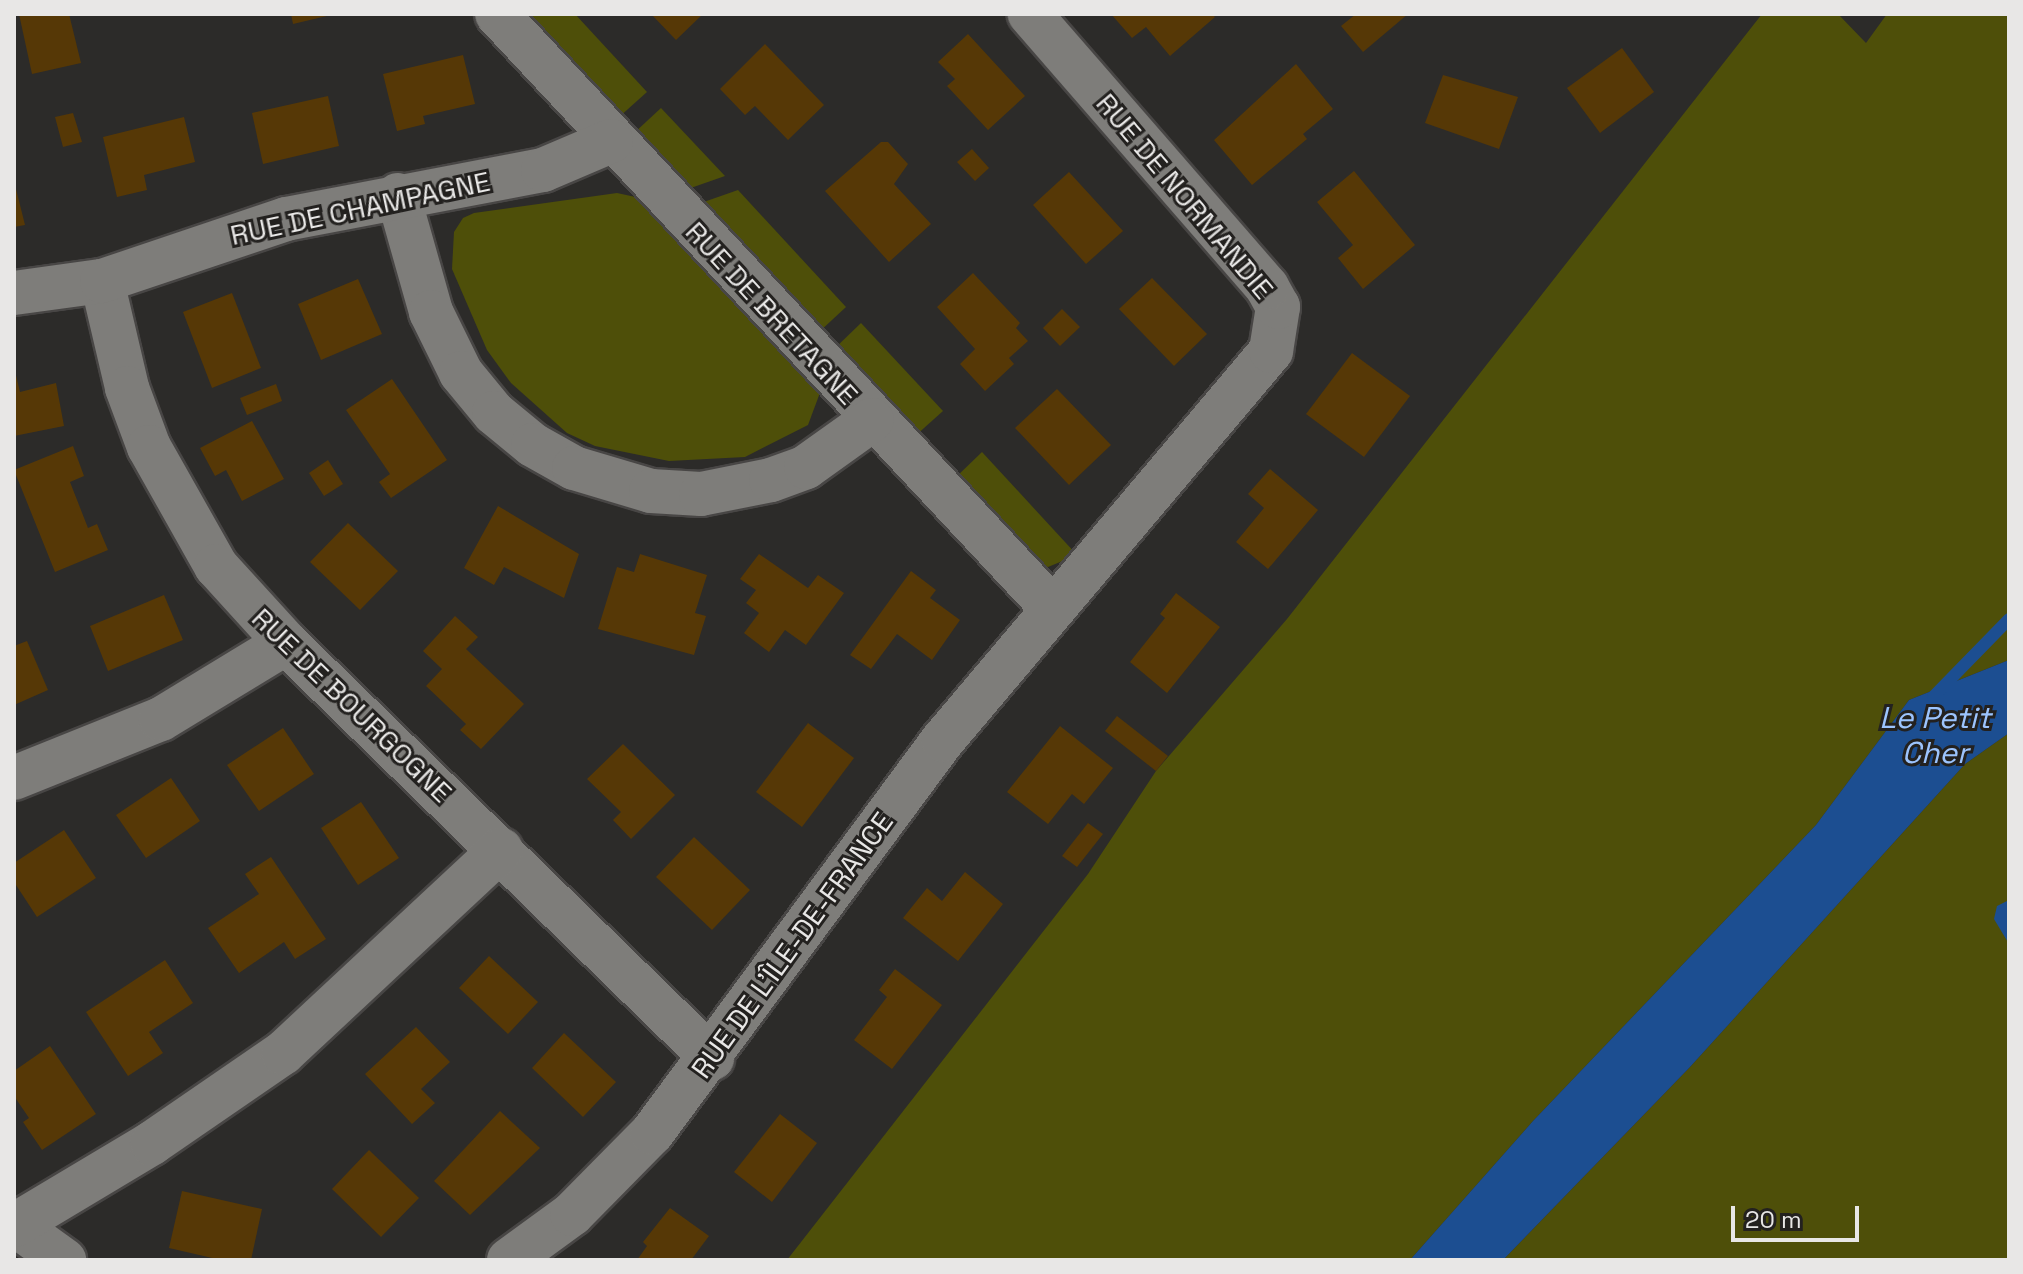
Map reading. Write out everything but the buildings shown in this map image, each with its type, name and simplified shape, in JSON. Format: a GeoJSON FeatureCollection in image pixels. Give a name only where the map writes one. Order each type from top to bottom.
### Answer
{"type":"FeatureCollection","features":[{"type":"Feature","properties":{"kind":"street","name":"RUE DE BRETAGNE"},"geometry":{"type":"LineString","coordinates":[[497,14],[611,141],[1052,608]]}},
{"type":"Feature","properties":{"kind":"street","name":"RUE DE NORMANDIE"},"geometry":{"type":"LineString","coordinates":[[1030,14],[1252,268],[1278,307],[1271,351],[1052,608]]}},
{"type":"Feature","properties":{"kind":"street","name":"RUE DE CHAMPAGNE"},"geometry":{"type":"LineString","coordinates":[[14,293],[102,281],[286,219],[398,195],[543,170],[611,141]]}},
{"type":"Feature","properties":{"kind":"street"},"geometry":{"type":"LineString","coordinates":[[398,195],[431,312],[461,373],[494,413],[533,445],[574,468],[651,491],[715,492],[806,467],[872,420]]}},
{"type":"Feature","properties":{"kind":"street","name":"RUE DE BOURGOGNE"},"geometry":{"type":"LineString","coordinates":[[102,281],[127,388],[169,489],[216,566],[286,643],[712,1058]]}},
{"type":"Feature","properties":{"kind":"street","name":"RUE DE L'ÎLE-DE-FRANCE"},"geometry":{"type":"LineString","coordinates":[[509,1260],[572,1214],[613,1175],[712,1058],[864,843],[1052,608]]}},
{"type":"Feature","properties":{"kind":"street"},"geometry":{"type":"LineString","coordinates":[[14,778],[161,719],[286,643]]}},
{"type":"Feature","properties":{"kind":"street"},"geometry":{"type":"LineString","coordinates":[[64,1260],[15,1224],[152,1143],[283,1053],[501,850]]}},
{"type":"Feature","properties":{"kind":"shaded area"},"geometry":{"type":"Polygon","coordinates":[[[522,14],[575,14],[647,92],[618,118],[522,14]]]}},
{"type":"Feature","properties":{"kind":"shaded area"},"geometry":{"type":"Polygon","coordinates":[[[1762,14],[1838,14],[1866,43],[1887,14],[2009,14],[2009,660],[1909,700],[1816,825],[1533,1121],[1410,1260],[787,1260],[1088,874],[1156,771],[1287,619],[1762,14]]]}},
{"type":"Feature","properties":{"kind":"shaded area"},"geometry":{"type":"Polygon","coordinates":[[[661,108],[725,176],[685,190],[633,134],[661,108]]]}},
{"type":"Feature","properties":{"kind":"shaded area"},"geometry":{"type":"Polygon","coordinates":[[[738,190],[846,307],[818,333],[698,204],[738,190]]]}},
{"type":"Feature","properties":{"kind":"shaded area"},"geometry":{"type":"Polygon","coordinates":[[[617,193],[640,198],[821,390],[808,425],[745,457],[669,461],[595,446],[567,433],[511,383],[487,350],[452,269],[454,232],[463,218],[474,213],[617,193]]]}},
{"type":"Feature","properties":{"kind":"shaded area"},"geometry":{"type":"Polygon","coordinates":[[[861,323],[943,411],[914,437],[833,350],[861,323]]]}},
{"type":"Feature","properties":{"kind":"shaded area"},"geometry":{"type":"Polygon","coordinates":[[[982,452],[1077,555],[1048,567],[1036,564],[954,479],[982,452]]]}},
{"type":"Feature","properties":{"kind":"shaded area"},"geometry":{"type":"Polygon","coordinates":[[[2009,733],[2009,1260],[1503,1260],[1690,1067],[1965,764],[2009,733]]]}},
{"type":"Feature","properties":{"kind":"water","name":"Le Petit Cher"},"geometry":{"type":"Polygon","coordinates":[[[2009,660],[2009,733],[1965,764],[1690,1067],[1503,1260],[1410,1260],[1533,1121],[1816,825],[1909,700],[2009,660]]]}},
{"type":"Feature","properties":{"kind":"water"},"geometry":{"type":"Polygon","coordinates":[[[2009,900],[2009,944],[1994,919],[1997,906],[2009,900]]]}},
{"type":"Feature","properties":{"kind":"waterway"},"geometry":{"type":"LineString","coordinates":[[1933,697],[2009,619]]}}]}
